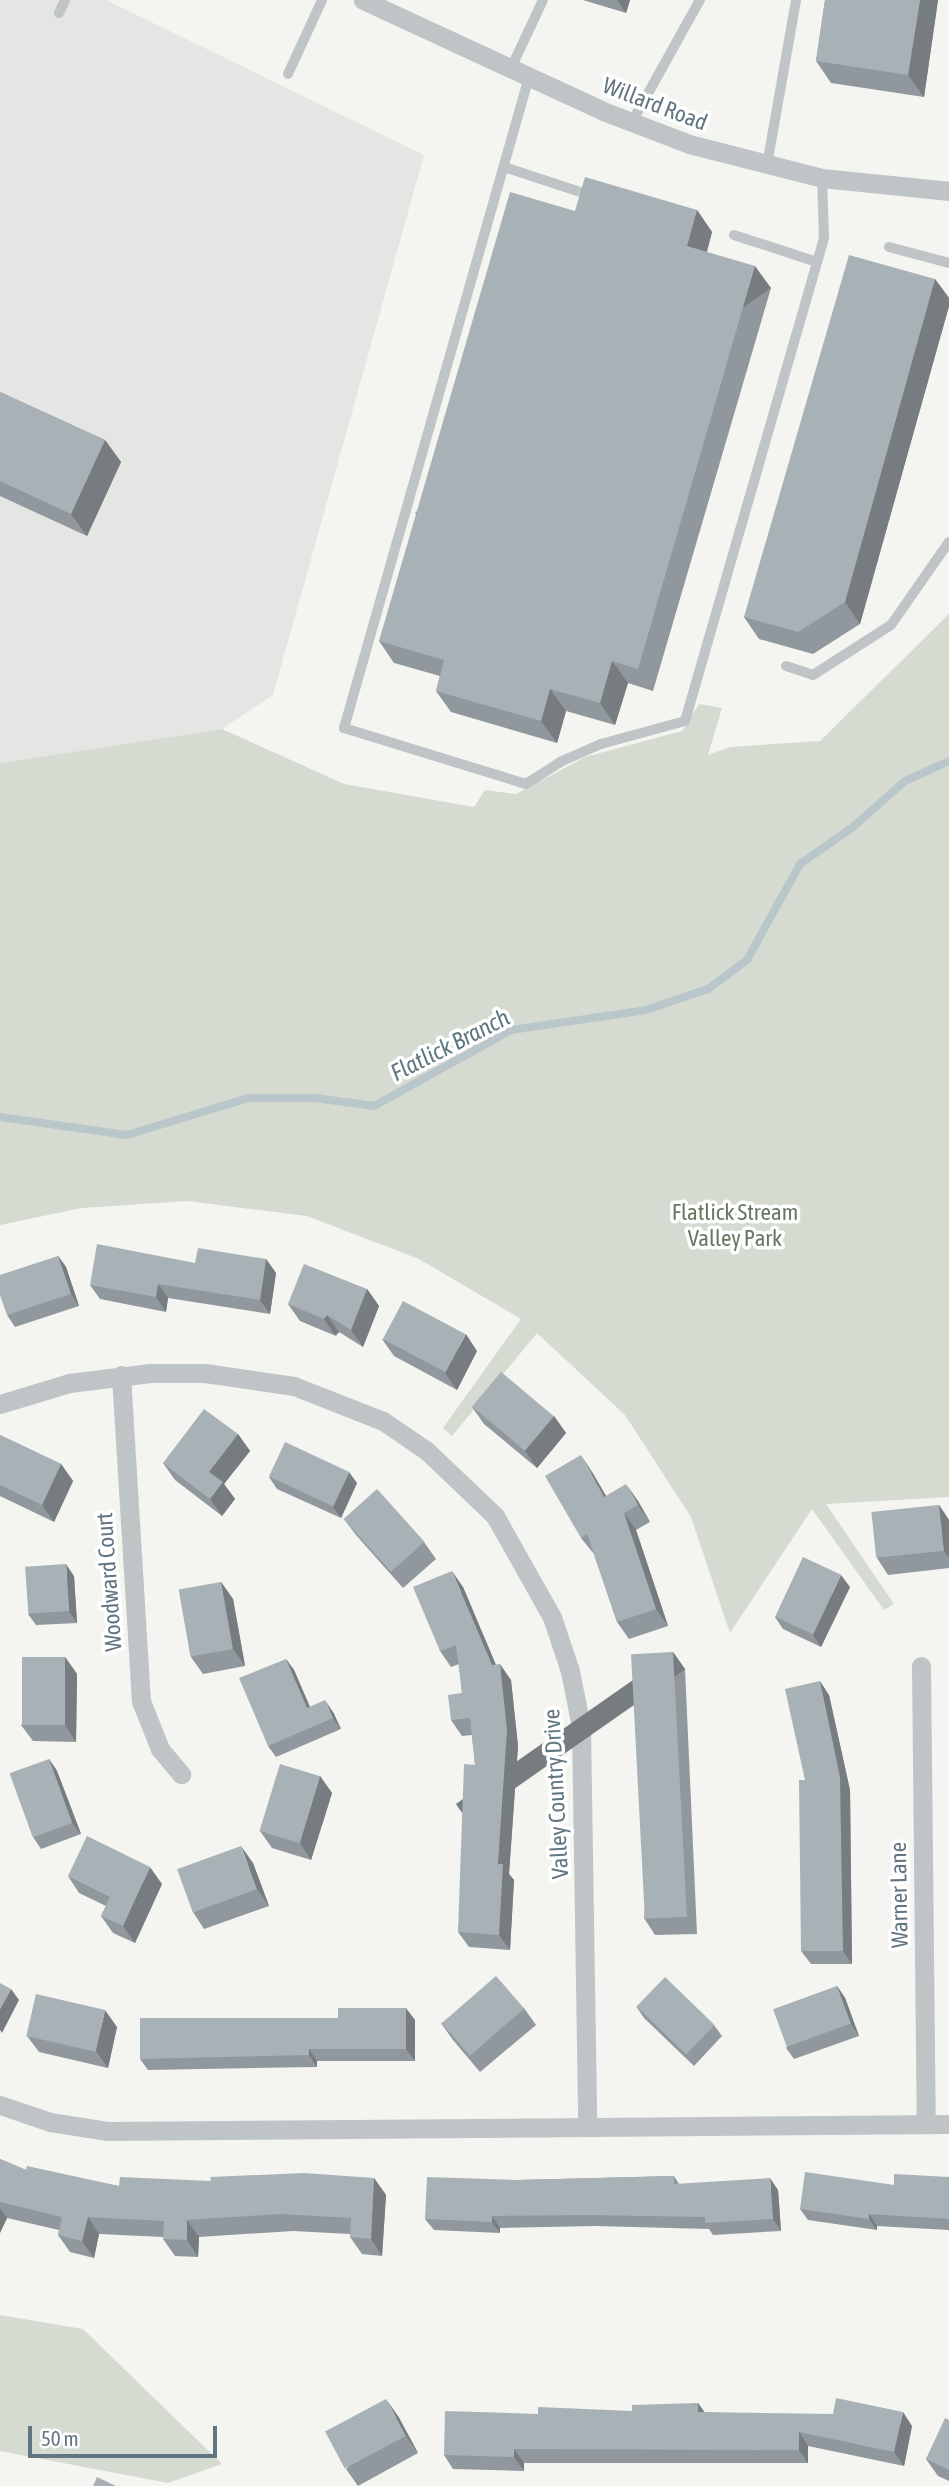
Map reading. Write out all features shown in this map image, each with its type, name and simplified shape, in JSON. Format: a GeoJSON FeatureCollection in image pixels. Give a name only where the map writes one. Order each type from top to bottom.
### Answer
{"type":"FeatureCollection","features":[{"type":"Feature","properties":{"kind":"street","name":"Willard Road"},"geometry":{"type":"LineString","coordinates":[[363,0],[529,77],[689,144],[766,166],[822,178],[949,191]]}},
{"type":"Feature","properties":{"kind":"street","name":"Valley Country Drive"},"geometry":{"type":"LineString","coordinates":[[0,1404],[69,1383],[121,1375],[205,1373],[256,1378],[333,1399],[383,1421],[435,1458],[495,1516],[520,1554],[562,1643],[581,1727],[587,2127]]}},
{"type":"Feature","properties":{"kind":"street","name":"Woodward Court"},"geometry":{"type":"LineString","coordinates":[[121,1375],[141,1701],[160,1749],[181,1774]]}},
{"type":"Feature","properties":{"kind":"street","name":"Warner Lane"},"geometry":{"type":"LineString","coordinates":[[921,1666],[926,2124]]}},
{"type":"Feature","properties":{"kind":"street"},"geometry":{"type":"LineString","coordinates":[[0,2105],[50,2122],[108,2132],[949,2124]]}},
{"type":"Feature","properties":{"kind":"lane"},"geometry":{"type":"LineString","coordinates":[[59,13],[65,0]]}},
{"type":"Feature","properties":{"kind":"lane"},"geometry":{"type":"LineString","coordinates":[[288,74],[322,0]]}},
{"type":"Feature","properties":{"kind":"lane"},"geometry":{"type":"LineString","coordinates":[[511,68],[543,0]]}},
{"type":"Feature","properties":{"kind":"lane"},"geometry":{"type":"LineString","coordinates":[[632,122],[700,0]]}},
{"type":"Feature","properties":{"kind":"lane"},"geometry":{"type":"LineString","coordinates":[[766,166],[796,0]]}},
{"type":"Feature","properties":{"kind":"lane"},"geometry":{"type":"LineString","coordinates":[[529,77],[344,729],[526,784],[562,761],[601,744],[685,721],[824,238],[822,178]]}},
{"type":"Feature","properties":{"kind":"lane"},"geometry":{"type":"LineString","coordinates":[[504,167],[589,195]]}},
{"type":"Feature","properties":{"kind":"lane"},"geometry":{"type":"LineString","coordinates":[[734,236],[817,262]]}},
{"type":"Feature","properties":{"kind":"lane"},"geometry":{"type":"LineString","coordinates":[[889,247],[949,263]]}},
{"type":"Feature","properties":{"kind":"lane"},"geometry":{"type":"LineString","coordinates":[[786,666],[813,675],[891,625],[949,542]]}},
{"type":"Feature","properties":{"kind":"shaded area"},"geometry":{"type":"Polygon","coordinates":[[[0,0],[106,0],[424,155],[273,695],[222,729],[0,763],[0,0]]]}},
{"type":"Feature","properties":{"kind":"green space","name":"Flatlick Stream Valley Park"},"geometry":{"type":"Polygon","coordinates":[[[949,614],[949,1497],[826,1504],[894,1604],[884,1610],[812,1509],[730,1633],[691,1517],[625,1415],[537,1333],[452,1436],[443,1428],[521,1319],[419,1259],[307,1216],[187,1201],[82,1208],[0,1225],[0,763],[222,729],[344,784],[474,807],[485,790],[516,794],[585,757],[682,731],[699,704],[722,708],[708,755],[730,747],[820,741],[949,614]]]}},
{"type":"Feature","properties":{"kind":"green space"},"geometry":{"type":"Polygon","coordinates":[[[0,2315],[83,2329],[222,2464],[168,2483],[0,2451],[0,2315]]]}},
{"type":"Feature","properties":{"kind":"building"},"geometry":{"type":"Polygon","coordinates":[[[825,0],[920,0],[908,75],[816,61],[825,0]]]}},
{"type":"Feature","properties":{"kind":"building"},"geometry":{"type":"Polygon","coordinates":[[[585,177],[697,210],[687,246],[755,266],[638,669],[612,661],[600,703],[550,689],[541,721],[436,691],[444,660],[379,641],[510,192],[575,211],[585,177]]]}},
{"type":"Feature","properties":{"kind":"building"},"geometry":{"type":"Polygon","coordinates":[[[849,255],[935,279],[845,602],[798,632],[744,617],[849,255]]]}},
{"type":"Feature","properties":{"kind":"building"},"geometry":{"type":"Polygon","coordinates":[[[0,392],[105,440],[71,514],[0,481],[0,392]]]}},
{"type":"Feature","properties":{"kind":"building"},"geometry":{"type":"Polygon","coordinates":[[[97,1244],[195,1263],[198,1248],[266,1259],[260,1300],[158,1284],[156,1297],[90,1285],[97,1244]]]}},
{"type":"Feature","properties":{"kind":"building"},"geometry":{"type":"Polygon","coordinates":[[[58,1256],[71,1294],[7,1315],[0,1295],[0,1275],[58,1256]]]}},
{"type":"Feature","properties":{"kind":"building"},"geometry":{"type":"Polygon","coordinates":[[[304,1264],[367,1289],[351,1330],[327,1315],[324,1319],[288,1304],[304,1264]]]}},
{"type":"Feature","properties":{"kind":"building"},"geometry":{"type":"Polygon","coordinates":[[[403,1301],[466,1334],[446,1372],[383,1339],[403,1301]]]}},
{"type":"Feature","properties":{"kind":"building"},"geometry":{"type":"Polygon","coordinates":[[[501,1372],[554,1416],[525,1451],[472,1406],[501,1372]]]}},
{"type":"Feature","properties":{"kind":"building"},"geometry":{"type":"Polygon","coordinates":[[[204,1409],[238,1434],[209,1472],[223,1482],[210,1499],[163,1463],[204,1409]]]}},
{"type":"Feature","properties":{"kind":"building"},"geometry":{"type":"Polygon","coordinates":[[[0,1435],[61,1464],[42,1505],[0,1485],[0,1435]]]}},
{"type":"Feature","properties":{"kind":"building"},"geometry":{"type":"Polygon","coordinates":[[[285,1442],[349,1472],[333,1506],[269,1476],[285,1442]]]}},
{"type":"Feature","properties":{"kind":"building"},"geometry":{"type":"Polygon","coordinates":[[[581,1455],[604,1497],[626,1484],[638,1505],[624,1513],[656,1609],[617,1622],[587,1534],[581,1538],[545,1476],[581,1455]]]}},
{"type":"Feature","properties":{"kind":"building"},"geometry":{"type":"Polygon","coordinates":[[[377,1489],[425,1542],[391,1572],[344,1519],[377,1489]]]}},
{"type":"Feature","properties":{"kind":"building"},"geometry":{"type":"Polygon","coordinates":[[[939,1505],[944,1551],[876,1558],[871,1512],[939,1505]]]}},
{"type":"Feature","properties":{"kind":"building"},"geometry":{"type":"Polygon","coordinates":[[[803,1557],[841,1575],[813,1635],[775,1617],[803,1557]]]}},
{"type":"Feature","properties":{"kind":"building"},"geometry":{"type":"Polygon","coordinates":[[[66,1564],[69,1611],[28,1614],[25,1567],[66,1564]]]}},
{"type":"Feature","properties":{"kind":"building"},"geometry":{"type":"Polygon","coordinates":[[[452,1571],[492,1665],[500,1664],[507,1730],[498,1864],[503,1864],[499,1935],[458,1932],[464,1764],[475,1765],[470,1718],[451,1720],[448,1695],[462,1693],[456,1645],[440,1651],[413,1587],[452,1571]]]}},
{"type":"Feature","properties":{"kind":"building"},"geometry":{"type":"Polygon","coordinates":[[[221,1582],[233,1649],[190,1656],[179,1589],[221,1582]]]}},
{"type":"Feature","properties":{"kind":"building"},"geometry":{"type":"Polygon","coordinates":[[[673,1652],[687,1917],[645,1919],[631,1654],[673,1652]]]}},
{"type":"Feature","properties":{"kind":"building"},"geometry":{"type":"Polygon","coordinates":[[[22,1657],[65,1657],[65,1725],[22,1725],[22,1657]]]}},
{"type":"Feature","properties":{"kind":"building"},"geometry":{"type":"Polygon","coordinates":[[[286,1659],[307,1708],[325,1700],[333,1718],[268,1746],[239,1678],[286,1659]]]}},
{"type":"Feature","properties":{"kind":"building"},"geometry":{"type":"Polygon","coordinates":[[[820,1681],[840,1777],[843,1951],[801,1951],[799,1780],[805,1780],[785,1689],[820,1681]]]}},
{"type":"Feature","properties":{"kind":"building"},"geometry":{"type":"Polygon","coordinates":[[[49,1759],[72,1823],[33,1837],[10,1773],[49,1759]]]}},
{"type":"Feature","properties":{"kind":"building"},"geometry":{"type":"Polygon","coordinates":[[[280,1764],[320,1776],[300,1843],[260,1831],[280,1764]]]}},
{"type":"Feature","properties":{"kind":"building"},"geometry":{"type":"Polygon","coordinates":[[[87,1836],[150,1867],[123,1926],[101,1916],[110,1897],[68,1876],[87,1836]]]}},
{"type":"Feature","properties":{"kind":"building"},"geometry":{"type":"Polygon","coordinates":[[[241,1846],[257,1889],[193,1912],[177,1869],[241,1846]]]}},
{"type":"Feature","properties":{"kind":"building"},"geometry":{"type":"Polygon","coordinates":[[[496,1976],[524,2008],[470,2056],[442,2023],[496,1976]]]}},
{"type":"Feature","properties":{"kind":"building"},"geometry":{"type":"Polygon","coordinates":[[[665,1977],[715,2025],[686,2054],[637,2006],[665,1977]]]}},
{"type":"Feature","properties":{"kind":"building"},"geometry":{"type":"Polygon","coordinates":[[[0,1983],[11,1989],[0,2009],[0,1983]]]}},
{"type":"Feature","properties":{"kind":"building"},"geometry":{"type":"Polygon","coordinates":[[[837,1986],[851,2024],[787,2047],[773,2009],[837,1986]]]}},
{"type":"Feature","properties":{"kind":"building"},"geometry":{"type":"Polygon","coordinates":[[[36,1994],[105,2010],[96,2052],[26,2036],[36,1994]]]}},
{"type":"Feature","properties":{"kind":"building"},"geometry":{"type":"Polygon","coordinates":[[[338,2008],[406,2008],[406,2049],[309,2049],[309,2055],[140,2059],[140,2018],[338,2018],[338,2008]]]}},
{"type":"Feature","properties":{"kind":"building"},"geometry":{"type":"Polygon","coordinates":[[[0,2159],[26,2170],[27,2166],[119,2186],[120,2177],[211,2181],[210,2177],[304,2173],[374,2178],[371,2239],[350,2237],[351,2218],[281,2214],[187,2220],[187,2240],[163,2239],[164,2221],[88,2217],[82,2241],[58,2235],[62,2217],[0,2202],[0,2159]]]}},
{"type":"Feature","properties":{"kind":"building"},"geometry":{"type":"Polygon","coordinates":[[[805,2172],[894,2185],[894,2174],[949,2177],[949,2219],[869,2214],[869,2219],[800,2209],[805,2172]]]}},
{"type":"Feature","properties":{"kind":"building"},"geometry":{"type":"Polygon","coordinates":[[[674,2176],[674,2184],[770,2178],[773,2219],[705,2223],[705,2217],[588,2215],[492,2216],[492,2222],[425,2219],[427,2177],[519,2180],[674,2176]]]}},
{"type":"Feature","properties":{"kind":"building"},"geometry":{"type":"Polygon","coordinates":[[[836,2398],[903,2412],[894,2452],[799,2432],[799,2450],[514,2449],[514,2457],[444,2455],[445,2411],[538,2414],[538,2407],[632,2411],[632,2405],[698,2403],[698,2412],[833,2414],[836,2398]]]}},
{"type":"Feature","properties":{"kind":"building"},"geometry":{"type":"Polygon","coordinates":[[[386,2399],[406,2436],[345,2468],[325,2431],[386,2399]]]}},
{"type":"Feature","properties":{"kind":"building"},"geometry":{"type":"Polygon","coordinates":[[[945,2418],[949,2420],[949,2470],[926,2459],[945,2418]]]}},
{"type":"Feature","properties":{"kind":"building"},"geometry":{"type":"Polygon","coordinates":[[[97,2477],[116,2486],[93,2486],[97,2477]]]}},
{"type":"Feature","properties":{"kind":"waterway","name":"Flatlick Branch"},"geometry":{"type":"LineString","coordinates":[[0,1117],[127,1135],[248,1098],[315,1098],[374,1106],[511,1030],[646,1010],[708,989],[747,960],[800,864],[853,827],[905,781],[949,761]]}}]}
